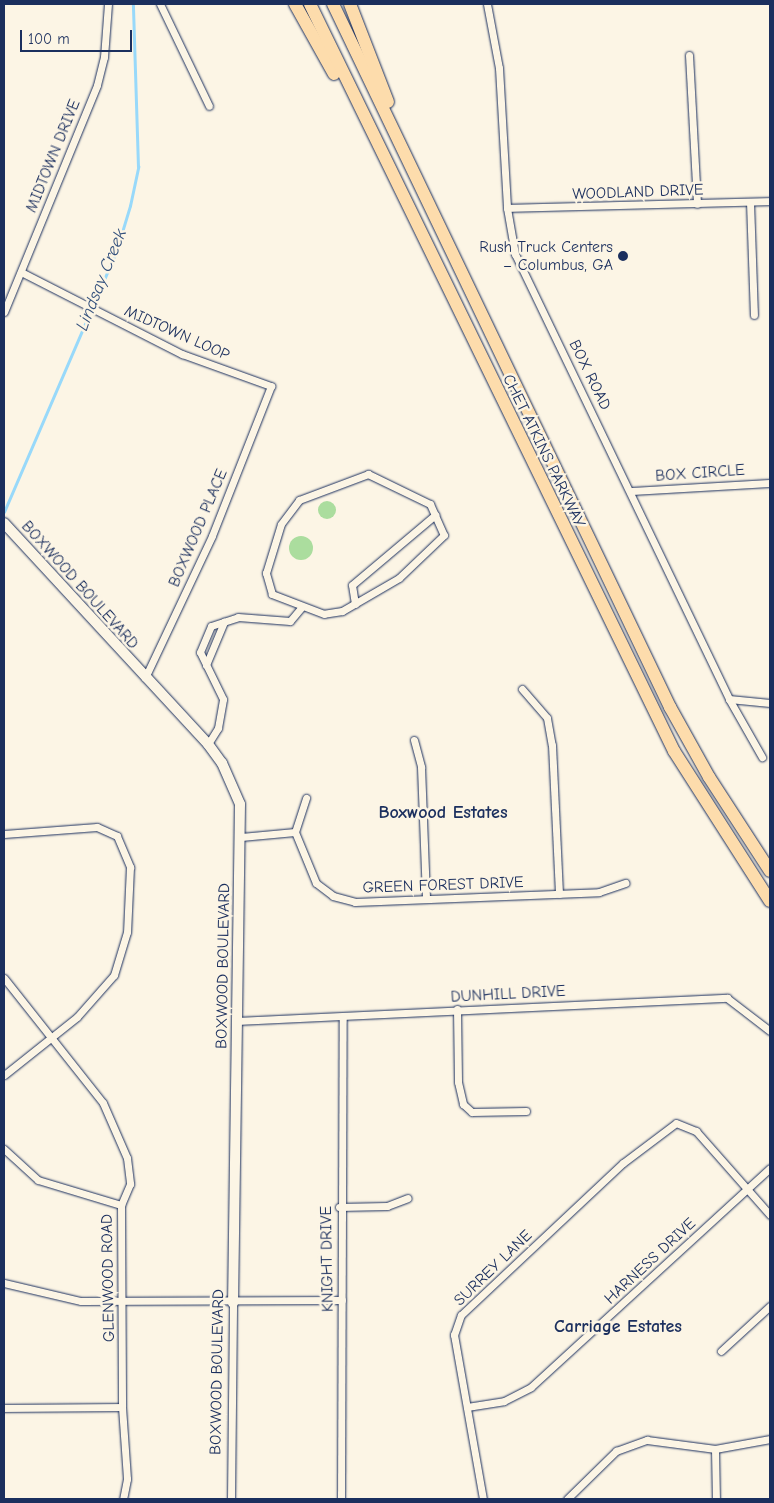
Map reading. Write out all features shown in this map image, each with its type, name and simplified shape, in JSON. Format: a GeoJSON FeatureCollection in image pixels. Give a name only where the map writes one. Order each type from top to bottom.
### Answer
{"type":"FeatureCollection","features":[{"type":"Feature","properties":{"kind":"highway"},"geometry":{"type":"LineString","coordinates":[[295,4],[391,175]]}},
{"type":"Feature","properties":{"kind":"highway","name":"CHET ATKINS PARKWAY"},"geometry":{"type":"LineString","coordinates":[[310,4],[391,175],[674,751],[770,901]]}},
{"type":"Feature","properties":{"kind":"highway","name":"CHET ATKINS PARKWAY"},"geometry":{"type":"LineString","coordinates":[[333,4],[422,194],[670,707],[709,777],[770,871]]}},
{"type":"Feature","properties":{"kind":"highway"},"geometry":{"type":"LineString","coordinates":[[350,4],[422,194]]}},
{"type":"Feature","properties":{"kind":"street","name":"MIDTOWN DRIVE"},"geometry":{"type":"LineString","coordinates":[[4,312],[97,85],[104,57],[108,4]]}},
{"type":"Feature","properties":{"kind":"street"},"geometry":{"type":"LineString","coordinates":[[160,4],[209,106]]}},
{"type":"Feature","properties":{"kind":"street","name":"BOX ROAD"},"geometry":{"type":"LineString","coordinates":[[487,4],[499,68],[507,208],[516,256],[631,491],[729,699],[762,757]]}},
{"type":"Feature","properties":{"kind":"street"},"geometry":{"type":"LineString","coordinates":[[689,56],[697,204]]}},
{"type":"Feature","properties":{"kind":"street","name":"WOODLAND DRIVE"},"geometry":{"type":"LineString","coordinates":[[507,208],[697,204],[770,200]]}},
{"type":"Feature","properties":{"kind":"street"},"geometry":{"type":"LineString","coordinates":[[750,202],[754,315]]}},
{"type":"Feature","properties":{"kind":"street","name":"MIDTOWN LOOP"},"geometry":{"type":"LineString","coordinates":[[21,272],[82,305],[182,354],[271,386]]}},
{"type":"Feature","properties":{"kind":"street","name":"BOXWOOD PLACE"},"geometry":{"type":"LineString","coordinates":[[144,678],[212,536],[271,386]]}},
{"type":"Feature","properties":{"kind":"street"},"geometry":{"type":"LineString","coordinates":[[368,474],[430,504],[444,535],[399,578],[355,604],[324,614],[301,608],[272,594],[266,573],[281,524],[300,500],[368,474]]}},
{"type":"Feature","properties":{"kind":"street","name":"BOX CIRCLE"},"geometry":{"type":"LineString","coordinates":[[631,491],[770,483]]}},
{"type":"Feature","properties":{"kind":"street"},"geometry":{"type":"LineString","coordinates":[[355,604],[352,585],[435,515]]}},
{"type":"Feature","properties":{"kind":"street","name":"BOXWOOD BOULEVARD"},"geometry":{"type":"LineString","coordinates":[[4,523],[144,678],[208,744],[222,762],[240,804],[231,1499]]}},
{"type":"Feature","properties":{"kind":"street"},"geometry":{"type":"LineString","coordinates":[[208,744],[218,728],[223,699],[200,652],[211,626],[238,617],[290,621],[301,608]]}},
{"type":"Feature","properties":{"kind":"street"},"geometry":{"type":"LineString","coordinates":[[206,665],[224,622]]}},
{"type":"Feature","properties":{"kind":"street"},"geometry":{"type":"LineString","coordinates":[[206,637],[216,640]]}},
{"type":"Feature","properties":{"kind":"street"},"geometry":{"type":"LineString","coordinates":[[522,689],[547,718],[552,745],[559,894]]}},
{"type":"Feature","properties":{"kind":"street"},"geometry":{"type":"LineString","coordinates":[[729,699],[770,703]]}},
{"type":"Feature","properties":{"kind":"street"},"geometry":{"type":"LineString","coordinates":[[414,740],[421,767],[426,897]]}},
{"type":"Feature","properties":{"kind":"street"},"geometry":{"type":"LineString","coordinates":[[241,837],[295,832],[306,798]]}},
{"type":"Feature","properties":{"kind":"street"},"geometry":{"type":"LineString","coordinates":[[4,834],[97,827],[117,836],[128,856],[128,921],[118,964],[96,998],[4,1075]]}},
{"type":"Feature","properties":{"kind":"street","name":"GREEN FOREST DRIVE"},"geometry":{"type":"LineString","coordinates":[[295,832],[310,873],[333,896],[376,903],[426,897],[599,892],[625,882]]}},
{"type":"Feature","properties":{"kind":"street","name":"GLENWOOD ROAD"},"geometry":{"type":"LineString","coordinates":[[4,978],[52,1036],[103,1103],[120,1136],[130,1184],[121,1205],[122,1407],[127,1479],[123,1499]]}},
{"type":"Feature","properties":{"kind":"street","name":"DUNHILL DRIVE"},"geometry":{"type":"LineString","coordinates":[[236,1020],[343,1018],[457,1009],[727,998],[770,1031]]}},
{"type":"Feature","properties":{"kind":"street"},"geometry":{"type":"LineString","coordinates":[[457,1009],[458,1082],[463,1104],[472,1112],[526,1110]]}},
{"type":"Feature","properties":{"kind":"street","name":"KNIGHT DRIVE"},"geometry":{"type":"LineString","coordinates":[[342,1499],[342,1300],[339,1207],[343,1018]]}},
{"type":"Feature","properties":{"kind":"street","name":"SURREY LANE"},"geometry":{"type":"LineString","coordinates":[[482,1499],[454,1335],[461,1315],[657,1135],[676,1123],[696,1131],[746,1188]]}},
{"type":"Feature","properties":{"kind":"street"},"geometry":{"type":"LineString","coordinates":[[4,1149],[38,1180],[121,1205]]}},
{"type":"Feature","properties":{"kind":"street","name":"HARNESS DRIVE"},"geometry":{"type":"LineString","coordinates":[[466,1407],[504,1401],[531,1387],[770,1168]]}},
{"type":"Feature","properties":{"kind":"street"},"geometry":{"type":"LineString","coordinates":[[746,1188],[770,1215]]}},
{"type":"Feature","properties":{"kind":"street"},"geometry":{"type":"LineString","coordinates":[[339,1207],[387,1206],[408,1198]]}},
{"type":"Feature","properties":{"kind":"street"},"geometry":{"type":"LineString","coordinates":[[4,1283],[81,1301],[122,1300],[233,1303],[342,1300]]}},
{"type":"Feature","properties":{"kind":"street"},"geometry":{"type":"LineString","coordinates":[[721,1351],[770,1306]]}},
{"type":"Feature","properties":{"kind":"street"},"geometry":{"type":"LineString","coordinates":[[4,1408],[122,1407]]}},
{"type":"Feature","properties":{"kind":"street"},"geometry":{"type":"LineString","coordinates":[[567,1499],[616,1452],[647,1440],[715,1449],[770,1439]]}},
{"type":"Feature","properties":{"kind":"street"},"geometry":{"type":"LineString","coordinates":[[715,1449],[716,1499]]}},
{"type":"Feature","properties":{"kind":"green space"},"geometry":{"type":"Polygon","coordinates":[[[323,501],[331,501],[336,506],[334,517],[323,519],[318,514],[318,506],[323,501]]]}},
{"type":"Feature","properties":{"kind":"green space"},"geometry":{"type":"Polygon","coordinates":[[[301,536],[310,539],[313,548],[310,557],[301,560],[292,557],[289,548],[292,539],[301,536]]]}},
{"type":"Feature","properties":{"kind":"waterway","name":"Lindsay Creek"},"geometry":{"type":"LineString","coordinates":[[4,512],[116,252],[130,206],[138,167],[133,4]]}},
{"type":"Feature","properties":{"kind":"place","name":"Rush Truck Centers – Columbus, GA"},"geometry":{"type":"Point","coordinates":[623,256]}},
{"type":"Feature","properties":{"kind":"district","name":"Boxwood Estates"},"geometry":{"type":"Point","coordinates":[443,813]}},
{"type":"Feature","properties":{"kind":"district","name":"Carriage Estates"},"geometry":{"type":"Point","coordinates":[618,1327]}}]}
